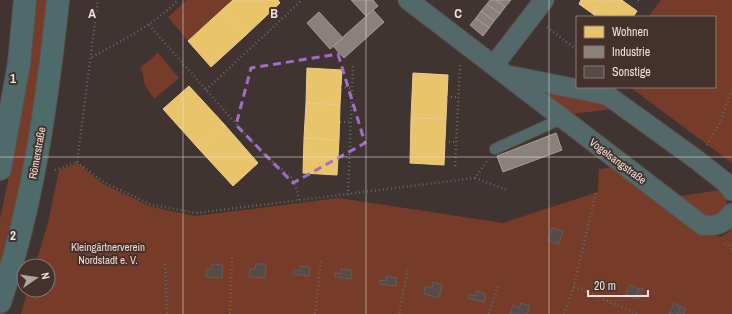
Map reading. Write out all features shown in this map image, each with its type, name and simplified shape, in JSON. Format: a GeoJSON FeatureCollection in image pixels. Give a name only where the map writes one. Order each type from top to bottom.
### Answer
{"type":"FeatureCollection","features":[{"type":"Feature","properties":{"kind":"main road"},"geometry":{"type":"LineString","coordinates":[[0,169],[19,64],[25,0]]}},
{"type":"Feature","properties":{"kind":"main road","name":"Römerstraße"},"geometry":{"type":"LineString","coordinates":[[0,302],[33,178],[50,74],[58,0]]}},
{"type":"Feature","properties":{"kind":"street","name":"Vogelsangstraße"},"geometry":{"type":"LineString","coordinates":[[408,0],[702,225],[719,225],[727,220],[732,213]]}},
{"type":"Feature","properties":{"kind":"street"},"geometry":{"type":"LineString","coordinates":[[500,70],[532,15],[544,0]]}},
{"type":"Feature","properties":{"kind":"street","name":"Vogelsangstraße"},"geometry":{"type":"LineString","coordinates":[[500,70],[576,88]]}},
{"type":"Feature","properties":{"kind":"street","name":"Vogelsangstraße"},"geometry":{"type":"LineString","coordinates":[[577,88],[607,95],[726,182],[732,190]]}},
{"type":"Feature","properties":{"kind":"lane"},"geometry":{"type":"LineString","coordinates":[[495,149],[561,118]]}},
{"type":"Feature","properties":{"kind":"path"},"geometry":{"type":"LineString","coordinates":[[98,0],[92,57],[77,162],[105,183],[152,205],[196,213],[474,178],[507,190]]}},
{"type":"Feature","properties":{"kind":"path"},"geometry":{"type":"LineString","coordinates":[[92,57],[149,25],[167,12],[178,0]]}},
{"type":"Feature","properties":{"kind":"path"},"geometry":{"type":"LineString","coordinates":[[206,90],[302,0]]}},
{"type":"Feature","properties":{"kind":"path"},"geometry":{"type":"LineString","coordinates":[[532,15],[576,49]]}},
{"type":"Feature","properties":{"kind":"path"},"geometry":{"type":"LineString","coordinates":[[149,25],[261,152],[291,177],[297,190],[299,201]]}},
{"type":"Feature","properties":{"kind":"path"},"geometry":{"type":"LineString","coordinates":[[455,166],[461,41]]}},
{"type":"Feature","properties":{"kind":"path"},"geometry":{"type":"LineString","coordinates":[[348,195],[353,66]]}},
{"type":"Feature","properties":{"kind":"path"},"geometry":{"type":"LineString","coordinates":[[341,87],[352,88]]}},
{"type":"Feature","properties":{"kind":"path"},"geometry":{"type":"LineString","coordinates":[[714,135],[732,90]]}},
{"type":"Feature","properties":{"kind":"path"},"geometry":{"type":"LineString","coordinates":[[447,97],[458,97]]}},
{"type":"Feature","properties":{"kind":"path"},"geometry":{"type":"LineString","coordinates":[[340,122],[350,122]]}},
{"type":"Feature","properties":{"kind":"path"},"geometry":{"type":"LineString","coordinates":[[445,142],[456,142]]}},
{"type":"Feature","properties":{"kind":"path"},"geometry":{"type":"LineString","coordinates":[[474,178],[495,149]]}},
{"type":"Feature","properties":{"kind":"path"},"geometry":{"type":"LineString","coordinates":[[338,157],[349,157]]}},
{"type":"Feature","properties":{"kind":"path"},"geometry":{"type":"LineString","coordinates":[[564,314],[574,286],[596,192]]}},
{"type":"Feature","properties":{"kind":"path"},"geometry":{"type":"LineString","coordinates":[[230,314],[232,255]]}},
{"type":"Feature","properties":{"kind":"path"},"geometry":{"type":"LineString","coordinates":[[315,314],[321,259]]}},
{"type":"Feature","properties":{"kind":"path"},"geometry":{"type":"LineString","coordinates":[[165,264],[167,314]]}},
{"type":"Feature","properties":{"kind":"path"},"geometry":{"type":"LineString","coordinates":[[399,314],[408,268]]}},
{"type":"Feature","properties":{"kind":"path"},"geometry":{"type":"LineString","coordinates":[[489,314],[498,285]]}},
{"type":"Feature","properties":{"kind":"path"},"geometry":{"type":"LineString","coordinates":[[574,286],[637,314]]}},
{"type":"Feature","properties":{"kind":"highlighted area"},"geometry":{"type":"Polygon","coordinates":[[[338,54],[365,143],[293,183],[236,125],[251,68],[338,54]]]}},
{"type":"Feature","properties":{"kind":"green space"},"geometry":{"type":"Polygon","coordinates":[[[36,0],[48,0],[47,11],[23,170],[9,232],[0,263],[0,219],[16,144],[28,70],[36,0]]]}},
{"type":"Feature","properties":{"kind":"green space"},"geometry":{"type":"Polygon","coordinates":[[[187,0],[233,0],[188,41],[168,17],[187,0]]]}},
{"type":"Feature","properties":{"kind":"green space"},"geometry":{"type":"Polygon","coordinates":[[[661,0],[732,0],[732,163],[631,88],[716,88],[716,16],[649,16],[661,0]]]}},
{"type":"Feature","properties":{"kind":"green space"},"geometry":{"type":"Polygon","coordinates":[[[158,53],[179,78],[154,99],[144,83],[143,74],[140,68],[158,53]]]}},
{"type":"Feature","properties":{"kind":"green space"},"geometry":{"type":"Polygon","coordinates":[[[540,92],[596,100],[603,102],[612,109],[565,115],[540,92]]]}},
{"type":"Feature","properties":{"kind":"green space","name":"Kleingärtnerverein Nordstadt e. V."},"geometry":{"type":"Polygon","coordinates":[[[78,163],[103,184],[152,207],[195,216],[339,198],[503,223],[598,192],[599,169],[615,167],[702,232],[720,237],[729,232],[732,222],[732,314],[21,314],[26,298],[56,298],[56,258],[37,258],[48,223],[59,170],[78,163]]]}},
{"type":"Feature","properties":{"kind":"green space"},"geometry":{"type":"Polygon","coordinates":[[[720,190],[725,195],[726,207],[724,213],[706,219],[674,197],[720,190]]]}},
{"type":"Feature","properties":{"kind":"building: Wohnen"},"geometry":{"type":"Polygon","coordinates":[[[233,0],[278,0],[280,3],[246,35],[223,9],[233,0]]]}},
{"type":"Feature","properties":{"kind":"building: Wohnen"},"geometry":{"type":"Polygon","coordinates":[[[581,0],[603,0],[593,14],[579,4],[581,0]]]}},
{"type":"Feature","properties":{"kind":"building: Wohnen"},"geometry":{"type":"Polygon","coordinates":[[[603,0],[623,1],[613,16],[596,16],[593,14],[603,0]]]}},
{"type":"Feature","properties":{"kind":"building: Wohnen"},"geometry":{"type":"Polygon","coordinates":[[[623,1],[637,11],[634,16],[613,16],[623,1]]]}},
{"type":"Feature","properties":{"kind":"building: Wohnen"},"geometry":{"type":"Polygon","coordinates":[[[223,9],[246,35],[211,67],[188,41],[223,9]]]}},
{"type":"Feature","properties":{"kind":"building: Wohnen"},"geometry":{"type":"Polygon","coordinates":[[[307,68],[342,70],[340,105],[306,103],[307,68]]]}},
{"type":"Feature","properties":{"kind":"building: Wohnen"},"geometry":{"type":"Polygon","coordinates":[[[413,73],[448,75],[446,119],[411,118],[413,73]]]}},
{"type":"Feature","properties":{"kind":"building: Wohnen"},"geometry":{"type":"Polygon","coordinates":[[[189,86],[224,124],[198,148],[163,109],[189,86]]]}},
{"type":"Feature","properties":{"kind":"building: Wohnen"},"geometry":{"type":"Polygon","coordinates":[[[306,103],[340,105],[339,140],[304,138],[306,103]]]}},
{"type":"Feature","properties":{"kind":"building: Wohnen"},"geometry":{"type":"Polygon","coordinates":[[[411,118],[446,119],[444,165],[410,163],[411,118]]]}},
{"type":"Feature","properties":{"kind":"building: Wohnen"},"geometry":{"type":"Polygon","coordinates":[[[224,124],[258,163],[233,186],[198,148],[224,124]]]}},
{"type":"Feature","properties":{"kind":"building: Wohnen"},"geometry":{"type":"Polygon","coordinates":[[[304,138],[339,140],[337,175],[303,173],[304,138]]]}},
{"type":"Feature","properties":{"kind":"building: Industrie"},"geometry":{"type":"Polygon","coordinates":[[[351,0],[373,0],[378,6],[366,16],[351,0]]]}},
{"type":"Feature","properties":{"kind":"building: Industrie"},"geometry":{"type":"Polygon","coordinates":[[[490,0],[496,0],[505,7],[500,14],[487,4],[490,0]]]}},
{"type":"Feature","properties":{"kind":"building: Industrie"},"geometry":{"type":"Polygon","coordinates":[[[496,0],[511,0],[505,7],[496,0]]]}},
{"type":"Feature","properties":{"kind":"building: Industrie"},"geometry":{"type":"Polygon","coordinates":[[[487,4],[500,14],[494,21],[481,11],[487,4]]]}},
{"type":"Feature","properties":{"kind":"building: Industrie"},"geometry":{"type":"Polygon","coordinates":[[[373,10],[384,22],[344,58],[333,46],[373,10]]]}},
{"type":"Feature","properties":{"kind":"building: Industrie"},"geometry":{"type":"Polygon","coordinates":[[[481,11],[494,21],[489,28],[476,18],[481,11]]]}},
{"type":"Feature","properties":{"kind":"building: Industrie"},"geometry":{"type":"Polygon","coordinates":[[[319,12],[343,38],[330,49],[307,23],[319,12]]]}},
{"type":"Feature","properties":{"kind":"building: Industrie"},"geometry":{"type":"Polygon","coordinates":[[[476,18],[489,28],[483,36],[470,25],[476,18]]]}},
{"type":"Feature","properties":{"kind":"building: Industrie"},"geometry":{"type":"Polygon","coordinates":[[[556,133],[562,150],[503,172],[497,156],[556,133]]]}},
{"type":"Feature","properties":{"kind":"building: Sonstige"},"geometry":{"type":"Polygon","coordinates":[[[552,228],[563,231],[559,244],[548,241],[552,228]]]}},
{"type":"Feature","properties":{"kind":"building: Sonstige"},"geometry":{"type":"Polygon","coordinates":[[[212,264],[223,265],[222,278],[206,277],[206,269],[212,269],[212,264]]]}},
{"type":"Feature","properties":{"kind":"building: Sonstige"},"geometry":{"type":"Polygon","coordinates":[[[256,264],[266,264],[265,278],[249,277],[250,269],[255,269],[256,264]]]}},
{"type":"Feature","properties":{"kind":"building: Sonstige"},"geometry":{"type":"Polygon","coordinates":[[[301,266],[310,267],[309,276],[293,274],[294,270],[300,271],[301,266]]]}},
{"type":"Feature","properties":{"kind":"building: Sonstige"},"geometry":{"type":"Polygon","coordinates":[[[341,269],[352,270],[351,279],[335,277],[335,273],[341,274],[341,269]]]}},
{"type":"Feature","properties":{"kind":"building: Sonstige"},"geometry":{"type":"Polygon","coordinates":[[[387,276],[397,278],[396,286],[380,284],[380,280],[386,281],[387,276]]]}},
{"type":"Feature","properties":{"kind":"building: Sonstige"},"geometry":{"type":"Polygon","coordinates":[[[433,282],[442,285],[439,298],[424,294],[425,286],[432,288],[433,282]]]}},
{"type":"Feature","properties":{"kind":"building: Sonstige"},"geometry":{"type":"Polygon","coordinates":[[[630,285],[639,289],[635,299],[626,294],[630,285]]]}},
{"type":"Feature","properties":{"kind":"building: Sonstige"},"geometry":{"type":"Polygon","coordinates":[[[640,288],[643,289],[639,299],[636,298],[640,288]]]}},
{"type":"Feature","properties":{"kind":"building: Sonstige"},"geometry":{"type":"Polygon","coordinates":[[[477,291],[486,294],[484,302],[468,298],[469,294],[475,296],[477,291]]]}},
{"type":"Feature","properties":{"kind":"building: Sonstige"},"geometry":{"type":"Polygon","coordinates":[[[521,303],[530,306],[527,314],[510,314],[513,305],[519,308],[521,303]]]}},
{"type":"Feature","properties":{"kind":"building: Sonstige"},"geometry":{"type":"Polygon","coordinates":[[[674,303],[681,307],[677,314],[669,314],[674,303]]]}},
{"type":"Feature","properties":{"kind":"building: Sonstige"},"geometry":{"type":"Polygon","coordinates":[[[681,307],[686,309],[684,314],[677,314],[681,307]]]}}]}
